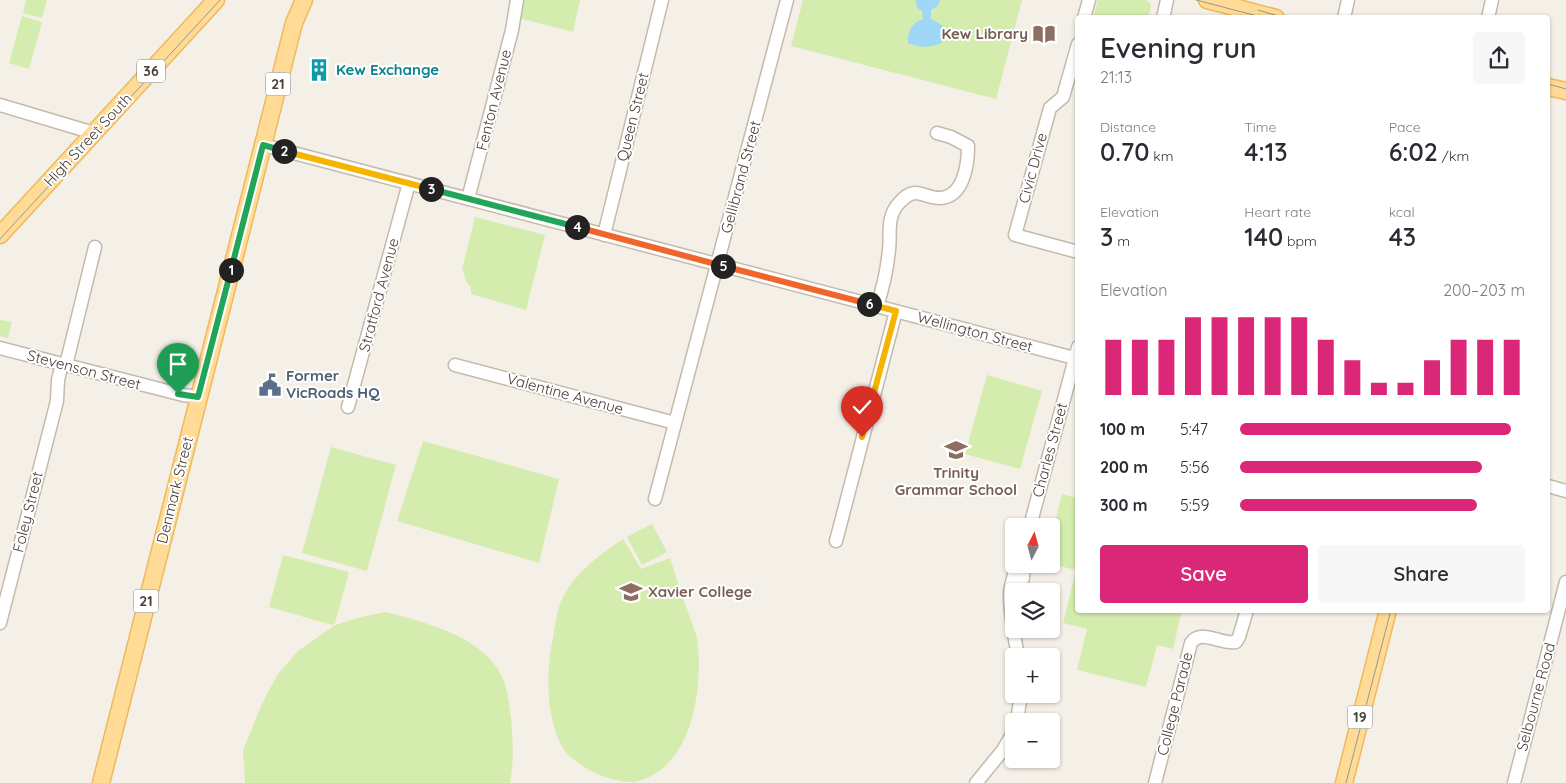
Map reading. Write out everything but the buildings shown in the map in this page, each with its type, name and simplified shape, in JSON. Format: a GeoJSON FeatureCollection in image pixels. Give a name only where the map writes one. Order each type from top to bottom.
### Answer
{"type":"FeatureCollection","features":[{"type":"Feature","properties":{"kind":"main road","name":"High Street South"},"geometry":{"type":"LineString","coordinates":[[0,236],[216,0]]}},
{"type":"Feature","properties":{"kind":"main road","name":"Denmark Street"},"geometry":{"type":"LineString","coordinates":[[293,0],[294,23]]}},
{"type":"Feature","properties":{"kind":"main road","name":"Denmark Street"},"geometry":{"type":"LineString","coordinates":[[101,783],[294,23],[304,0]]}},
{"type":"Feature","properties":{"kind":"main road"},"geometry":{"type":"LineString","coordinates":[[1207,0],[1264,15]]}},
{"type":"Feature","properties":{"kind":"main road"},"geometry":{"type":"LineString","coordinates":[[1550,87],[1566,91]]}},
{"type":"Feature","properties":{"kind":"main road","name":"19"},"geometry":{"type":"LineString","coordinates":[[1344,783],[1387,613]]}},
{"type":"Feature","properties":{"kind":"street","name":"Fenton Avenue"},"geometry":{"type":"LineString","coordinates":[[468,199],[512,30],[517,0]]}},
{"type":"Feature","properties":{"kind":"street","name":"Queen Street"},"geometry":{"type":"LineString","coordinates":[[604,235],[662,0]]}},
{"type":"Feature","properties":{"kind":"street","name":"Gellibrand Street"},"geometry":{"type":"LineString","coordinates":[[655,499],[787,0]]}},
{"type":"Feature","properties":{"kind":"street"},"geometry":{"type":"LineString","coordinates":[[1085,15],[1089,0]]}},
{"type":"Feature","properties":{"kind":"street"},"geometry":{"type":"LineString","coordinates":[[1164,15],[1167,0]]}},
{"type":"Feature","properties":{"kind":"street"},"geometry":{"type":"LineString","coordinates":[[1345,15],[1348,0]]}},
{"type":"Feature","properties":{"kind":"street"},"geometry":{"type":"LineString","coordinates":[[1489,15],[1492,0]]}},
{"type":"Feature","properties":{"kind":"street","name":"Civic Drive"},"geometry":{"type":"LineString","coordinates":[[1075,55],[1063,97],[1050,108],[1015,235],[1075,251]]}},
{"type":"Feature","properties":{"kind":"street"},"geometry":{"type":"LineString","coordinates":[[0,105],[94,133]]}},
{"type":"Feature","properties":{"kind":"street"},"geometry":{"type":"LineString","coordinates":[[877,306],[884,282],[890,248],[889,226],[893,211],[908,195],[920,192],[931,197],[942,198],[954,192],[961,183],[968,164],[968,146],[951,137],[937,133]]}},
{"type":"Feature","properties":{"kind":"street","name":"Wellington Street"},"geometry":{"type":"LineString","coordinates":[[263,145],[896,311],[1075,355]]}},
{"type":"Feature","properties":{"kind":"street","name":"Stratford Avenue"},"geometry":{"type":"LineString","coordinates":[[348,407],[409,183]]}},
{"type":"Feature","properties":{"kind":"street","name":"Foley Street"},"geometry":{"type":"LineString","coordinates":[[0,623],[57,401],[58,380],[66,365],[96,247]]}},
{"type":"Feature","properties":{"kind":"street"},"geometry":{"type":"LineString","coordinates":[[836,541],[896,311]]}},
{"type":"Feature","properties":{"kind":"street","name":"Stevenson Street"},"geometry":{"type":"LineString","coordinates":[[0,348],[185,396],[198,397]]}},
{"type":"Feature","properties":{"kind":"street","name":"Charles Street"},"geometry":{"type":"LineString","coordinates":[[1032,518],[1075,362]]}},
{"type":"Feature","properties":{"kind":"street","name":"Valentine Avenue"},"geometry":{"type":"LineString","coordinates":[[455,365],[675,423]]}},
{"type":"Feature","properties":{"kind":"street"},"geometry":{"type":"LineString","coordinates":[[1550,487],[1566,491]]}},
{"type":"Feature","properties":{"kind":"street","name":"Selbourne Road"},"geometry":{"type":"LineString","coordinates":[[1514,783],[1566,582]]}},
{"type":"Feature","properties":{"kind":"street","name":"College Parade"},"geometry":{"type":"LineString","coordinates":[[1155,783],[1193,640],[1202,636],[1228,643],[1236,642],[1246,613]]}},
{"type":"Feature","properties":{"kind":"street"},"geometry":{"type":"LineString","coordinates":[[976,783],[1005,748]]}},
{"type":"Feature","properties":{"kind":"green space"},"geometry":{"type":"Polygon","coordinates":[[[26,0],[47,0],[42,18],[23,13],[26,0]]]}},
{"type":"Feature","properties":{"kind":"green space"},"geometry":{"type":"Polygon","coordinates":[[[522,0],[580,0],[573,32],[519,18],[522,0]]]}},
{"type":"Feature","properties":{"kind":"green space"},"geometry":{"type":"Polygon","coordinates":[[[803,0],[1022,0],[996,99],[791,46],[803,0]]]}},
{"type":"Feature","properties":{"kind":"green space"},"geometry":{"type":"Polygon","coordinates":[[[1098,0],[1146,0],[1150,3],[1151,7],[1149,15],[1094,15],[1098,0]]]}},
{"type":"Feature","properties":{"kind":"green space"},"geometry":{"type":"Polygon","coordinates":[[[22,16],[42,22],[29,69],[9,63],[22,16]]]}},
{"type":"Feature","properties":{"kind":"green space"},"geometry":{"type":"Polygon","coordinates":[[[475,217],[545,235],[526,310],[471,294],[471,287],[467,283],[462,269],[475,217]]]}},
{"type":"Feature","properties":{"kind":"green space"},"geometry":{"type":"Polygon","coordinates":[[[0,320],[12,322],[8,338],[0,336],[0,320]]]}},
{"type":"Feature","properties":{"kind":"green space"},"geometry":{"type":"Polygon","coordinates":[[[987,375],[1042,391],[1020,469],[965,454],[987,375]]]}},
{"type":"Feature","properties":{"kind":"green space"},"geometry":{"type":"Polygon","coordinates":[[[423,441],[559,479],[539,563],[397,521],[423,441]]]}},
{"type":"Feature","properties":{"kind":"green space"},"geometry":{"type":"Polygon","coordinates":[[[331,447],[396,465],[367,571],[302,553],[331,447]]]}},
{"type":"Feature","properties":{"kind":"green space"},"geometry":{"type":"Polygon","coordinates":[[[1062,494],[1075,497],[1075,570],[1060,566],[1060,518],[1056,518],[1062,494]]]}},
{"type":"Feature","properties":{"kind":"green space"},"geometry":{"type":"Polygon","coordinates":[[[652,524],[667,552],[642,565],[627,537],[652,524]]]}},
{"type":"Feature","properties":{"kind":"green space"},"geometry":{"type":"Polygon","coordinates":[[[623,539],[641,569],[670,558],[698,645],[698,685],[690,726],[681,745],[670,761],[655,774],[636,782],[625,782],[600,775],[580,765],[564,750],[556,734],[550,710],[548,684],[551,648],[559,607],[564,596],[585,568],[623,539]]]}},
{"type":"Feature","properties":{"kind":"green space"},"geometry":{"type":"Polygon","coordinates":[[[283,555],[349,572],[335,623],[332,625],[269,607],[283,555]]]}},
{"type":"Feature","properties":{"kind":"green space"},"geometry":{"type":"Polygon","coordinates":[[[1075,574],[1075,613],[1181,613],[1173,649],[1157,645],[1146,687],[1077,670],[1087,629],[1063,623],[1075,574]]]}},
{"type":"Feature","properties":{"kind":"green space"},"geometry":{"type":"Polygon","coordinates":[[[386,612],[435,626],[452,633],[482,651],[494,663],[506,687],[511,718],[513,750],[510,783],[245,783],[243,750],[262,704],[277,675],[298,651],[335,625],[386,612]]]}},
{"type":"Feature","properties":{"kind":"water"},"geometry":{"type":"Polygon","coordinates":[[[916,0],[940,0],[938,6],[931,10],[931,19],[942,25],[945,36],[941,43],[925,47],[908,43],[908,35],[911,28],[923,19],[922,11],[917,8],[916,0]]]}},
{"type":"Feature","properties":{"kind":"tram line"},"geometry":{"type":"LineString","coordinates":[[0,239],[220,0]]}},
{"type":"Feature","properties":{"kind":"tram line"},"geometry":{"type":"LineString","coordinates":[[1196,0],[1254,15]]}},
{"type":"Feature","properties":{"kind":"tram line"},"geometry":{"type":"LineString","coordinates":[[1258,10],[1275,15]]}},
{"type":"Feature","properties":{"kind":"tram line"},"geometry":{"type":"LineString","coordinates":[[1550,85],[1566,89]]}},
{"type":"Feature","properties":{"kind":"tram line"},"geometry":{"type":"LineString","coordinates":[[1346,783],[1390,613]]}},
{"type":"Feature","properties":{"kind":"place","name":"Kew Library"},"geometry":{"type":"Point","coordinates":[1044,34]}},
{"type":"Feature","properties":{"kind":"place","name":"Kew Exchange"},"geometry":{"type":"Point","coordinates":[319,70]}},
{"type":"Feature","properties":{"kind":"place","name":"Former VicRoads HQ"},"geometry":{"type":"Point","coordinates":[270,385]}},
{"type":"Feature","properties":{"kind":"place","name":"Trinity Grammar School"},"geometry":{"type":"Point","coordinates":[956,450]}},
{"type":"Feature","properties":{"kind":"place","name":"Xavier College"},"geometry":{"type":"Point","coordinates":[631,592]}},
{"type":"Feature","properties":{"kind":"route"},"geometry":{"type":"LineString","coordinates":[[178,394],[198,397],[263,145],[896,311],[862,437]]}}]}
